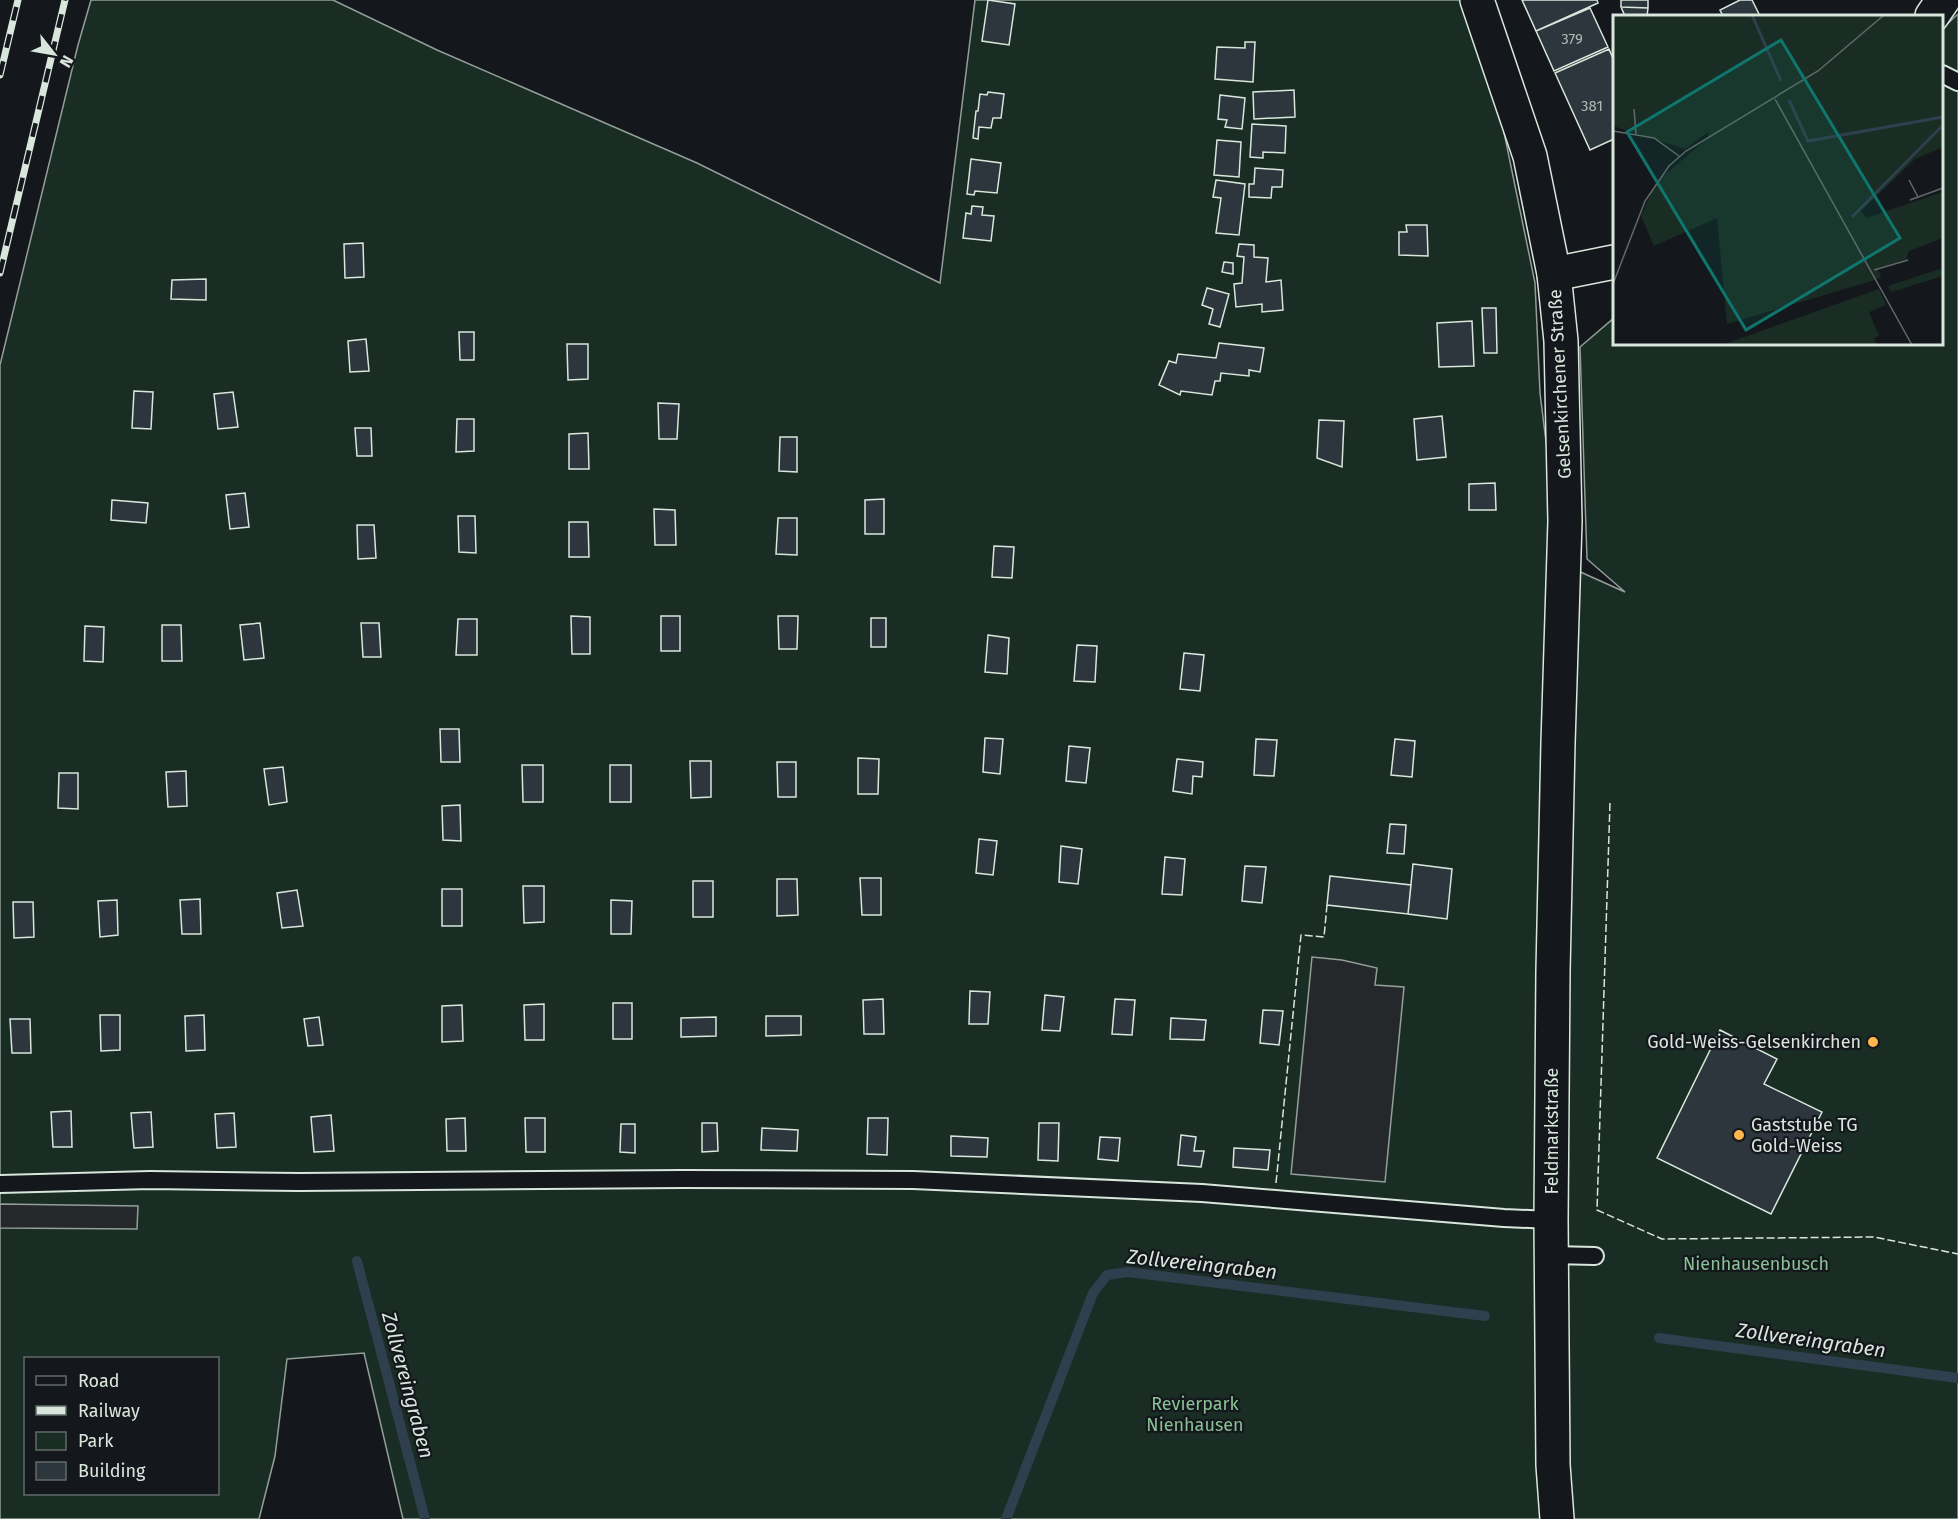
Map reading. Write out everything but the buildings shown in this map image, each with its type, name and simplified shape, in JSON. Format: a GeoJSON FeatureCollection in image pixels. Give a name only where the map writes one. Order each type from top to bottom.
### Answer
{"type":"FeatureCollection","features":[{"type":"Feature","properties":{"kind":"street","name":"Gelsenkirchener Straße"},"geometry":{"type":"LineString","coordinates":[[1477,0],[1530,156],[1554,274],[1561,341],[1565,521],[1558,743]]}},
{"type":"Feature","properties":{"kind":"street"},"geometry":{"type":"LineString","coordinates":[[1933,15],[1943,0]]}},
{"type":"Feature","properties":{"kind":"street"},"geometry":{"type":"LineString","coordinates":[[1554,274],[1613,262]]}},
{"type":"Feature","properties":{"kind":"street","name":"Feldmarkstraße"},"geometry":{"type":"LineString","coordinates":[[1557,1519],[1553,1465],[1551,1220],[1558,743]]}},
{"type":"Feature","properties":{"kind":"lane"},"geometry":{"type":"LineString","coordinates":[[1943,75],[1958,82]]}},
{"type":"Feature","properties":{"kind":"lane"},"geometry":{"type":"LineString","coordinates":[[0,1184],[150,1180],[299,1182],[913,1180],[1202,1193],[1551,1220]]}},
{"type":"Feature","properties":{"kind":"lane"},"geometry":{"type":"LineString","coordinates":[[1551,1255],[1595,1256]]}},
{"type":"Feature","properties":{"kind":"green space","name":"Revierpark Nienhausen"},"geometry":{"type":"Polygon","coordinates":[[[91,0],[333,0],[437,50],[697,163],[940,283],[975,0],[1471,0],[1493,79],[1535,283],[1540,393],[1561,564],[1554,1519],[403,1519],[364,1353],[287,1359],[275,1456],[259,1519],[0,1519],[0,365],[91,0]]]}},
{"type":"Feature","properties":{"kind":"green space","name":"Nienhausenbusch"},"geometry":{"type":"Polygon","coordinates":[[[1958,14],[1958,1519],[1559,1519],[1567,566],[1625,592],[1587,559],[1580,347],[1613,319],[1613,345],[1943,345],[1943,28],[1958,14]]]}},
{"type":"Feature","properties":{"kind":"shaded area"},"geometry":{"type":"Polygon","coordinates":[[[1312,957],[1342,960],[1377,968],[1375,985],[1404,987],[1385,1182],[1291,1174],[1312,957]]]}},
{"type":"Feature","properties":{"kind":"shaded area"},"geometry":{"type":"Polygon","coordinates":[[[0,1204],[138,1206],[137,1229],[0,1228],[0,1204]]]}},
{"type":"Feature","properties":{"kind":"waterway","name":"Zollvereingraben"},"geometry":{"type":"LineString","coordinates":[[357,1261],[425,1519]]}},
{"type":"Feature","properties":{"kind":"waterway","name":"Zollvereingraben"},"geometry":{"type":"LineString","coordinates":[[1006,1519],[1093,1293],[1107,1275],[1128,1272],[1485,1316]]}},
{"type":"Feature","properties":{"kind":"waterway","name":"Zollvereingraben"},"geometry":{"type":"LineString","coordinates":[[1659,1338],[1958,1378]]}},
{"type":"Feature","properties":{"kind":"railway"},"geometry":{"type":"LineString","coordinates":[[0,75],[18,0]]}},
{"type":"Feature","properties":{"kind":"railway"},"geometry":{"type":"LineString","coordinates":[[0,273],[65,0]]}},
{"type":"Feature","properties":{"kind":"fence"},"geometry":{"type":"LineString","coordinates":[[1610,803],[1597,1210],[1662,1239],[1874,1237],[1958,1254]]}},
{"type":"Feature","properties":{"kind":"fence"},"geometry":{"type":"LineString","coordinates":[[1276,1183],[1301,935],[1324,937],[1327,905]]}},
{"type":"Feature","properties":{"kind":"place","name":"Gold-Weiss-Gelsenkirchen"},"geometry":{"type":"Point","coordinates":[1873,1042]}},
{"type":"Feature","properties":{"kind":"place","name":"Gaststube TG Gold-Weiss"},"geometry":{"type":"Point","coordinates":[1739,1135]}}]}
